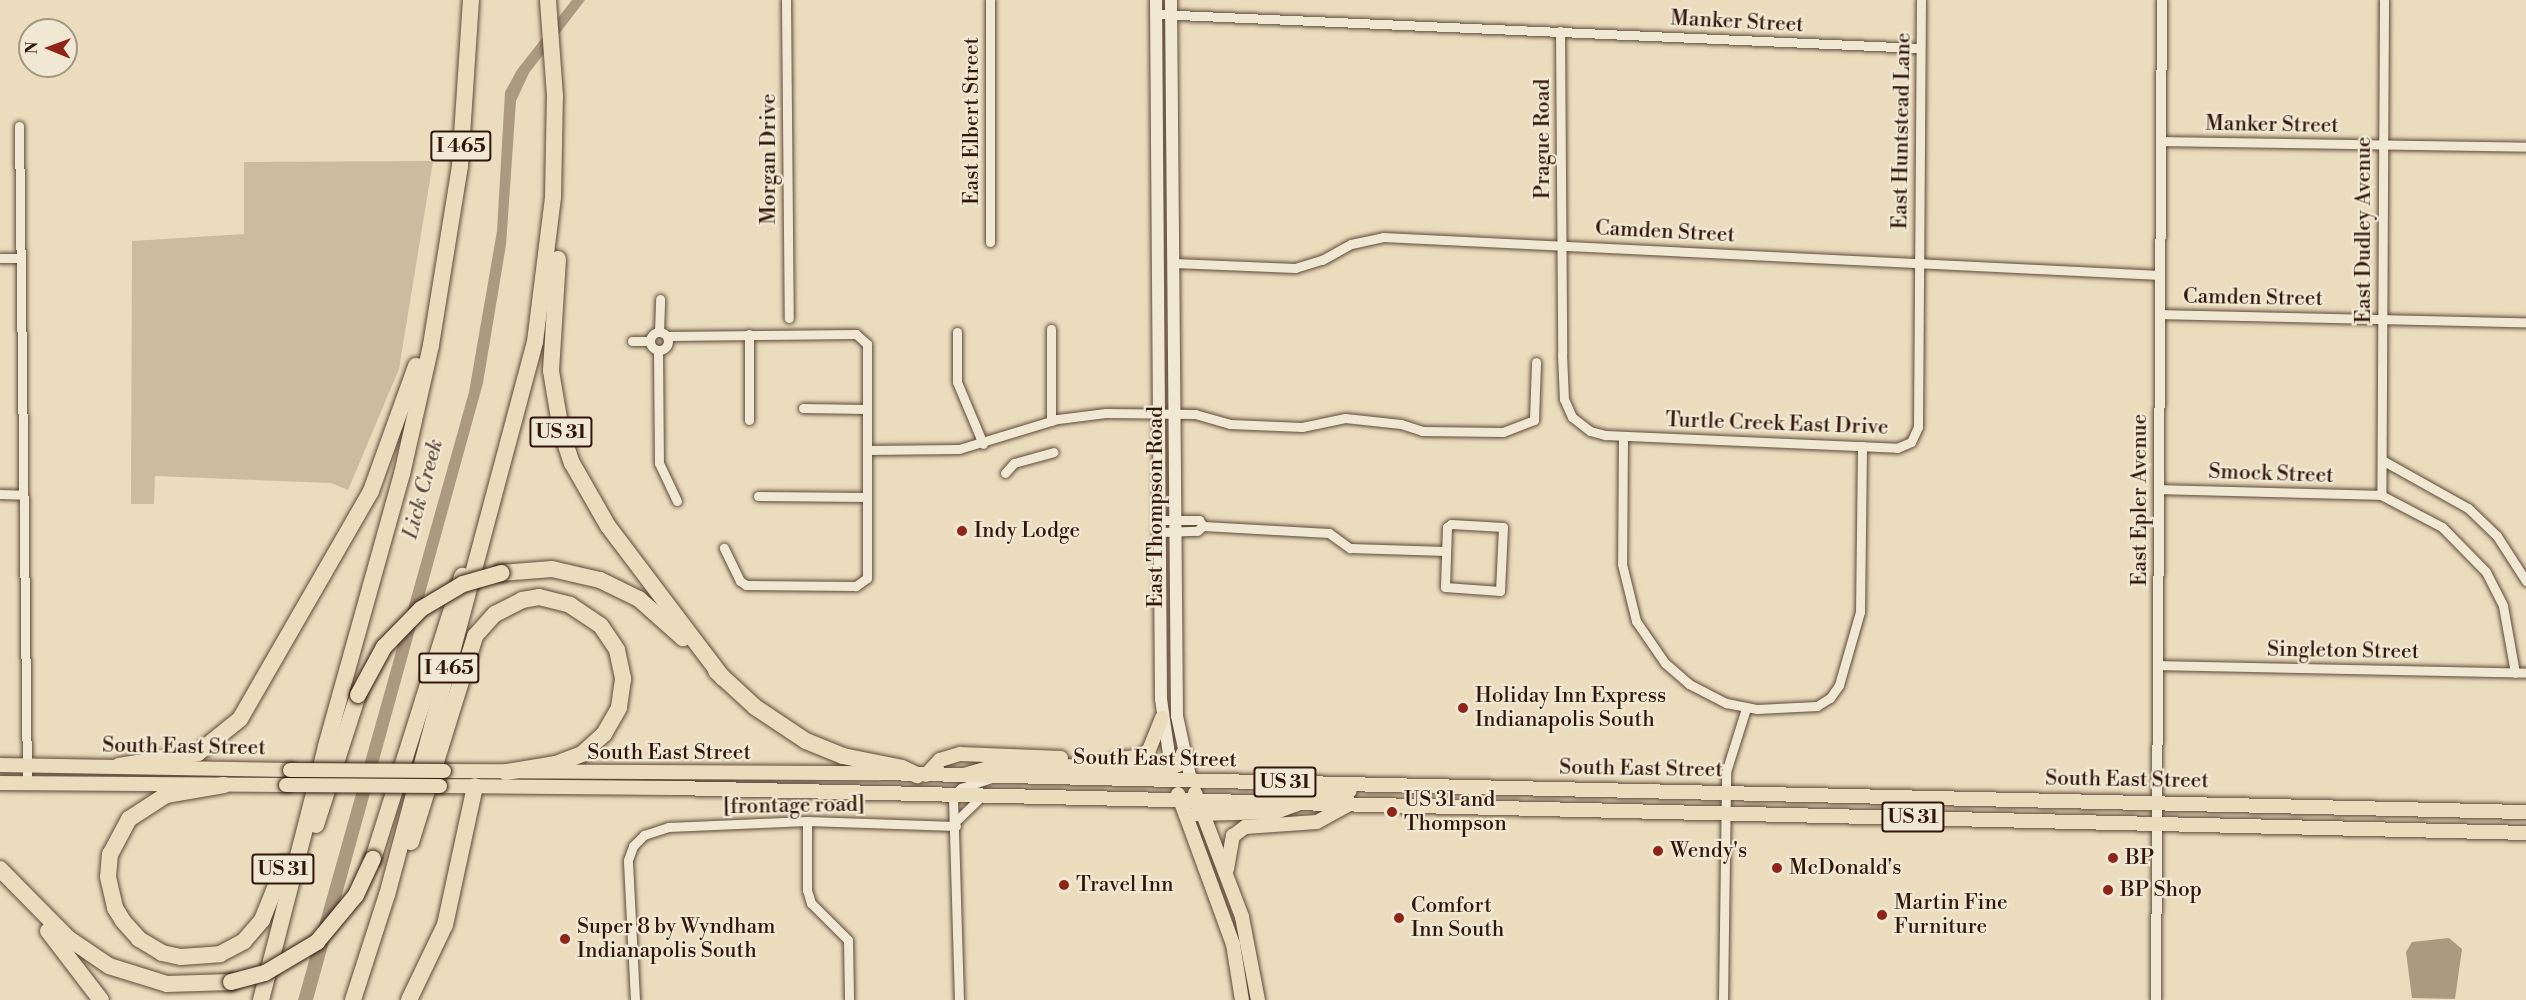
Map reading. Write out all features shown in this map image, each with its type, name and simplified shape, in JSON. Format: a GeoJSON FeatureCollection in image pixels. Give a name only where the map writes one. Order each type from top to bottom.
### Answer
{"type":"FeatureCollection","features":[{"type":"Feature","properties":{"kind":"highway","name":"I 465"},"geometry":{"type":"LineString","coordinates":[[261,1000],[326,746],[402,474],[440,291],[460,165],[471,0]]}},
{"type":"Feature","properties":{"kind":"highway","name":"I 465"},"geometry":{"type":"LineString","coordinates":[[353,1000],[387,896],[510,440],[541,304],[551,228],[555,137],[554,74],[548,0]]}},
{"type":"Feature","properties":{"kind":"highway","name":"US 31"},"geometry":{"type":"LineString","coordinates":[[555,137],[562,195],[551,351],[561,430],[593,504],[723,678],[755,707],[806,741],[843,756],[902,768],[922,775]]}},
{"type":"Feature","properties":{"kind":"highway"},"geometry":{"type":"LineString","coordinates":[[119,766],[198,753],[240,718],[371,491],[404,407],[440,291]]}},
{"type":"Feature","properties":{"kind":"highway"},"geometry":{"type":"LineString","coordinates":[[0,871],[68,938],[116,969],[152,982],[182,986],[231,982],[280,965],[317,942],[352,901],[373,859],[470,549],[510,440]]}},
{"type":"Feature","properties":{"kind":"highway"},"geometry":{"type":"LineString","coordinates":[[292,877],[306,855],[358,695],[384,647],[421,609],[463,584],[501,573],[552,569],[612,585],[649,606],[723,678]]}},
{"type":"Feature","properties":{"kind":"highway"},"geometry":{"type":"LineString","coordinates":[[387,896],[418,825],[475,636],[495,614],[522,600],[539,597],[570,605],[601,626],[617,650],[623,679],[619,708],[604,734],[582,754],[556,764],[506,772]]}},
{"type":"Feature","properties":{"kind":"highway","name":"US 31"},"geometry":{"type":"LineString","coordinates":[[224,785],[188,790],[150,801],[129,819],[110,854],[108,877],[115,908],[139,939],[162,952],[201,958],[220,954],[244,941],[258,927],[274,896],[326,746]]}},
{"type":"Feature","properties":{"kind":"highway"},"geometry":{"type":"LineString","coordinates":[[409,1000],[445,925],[475,786]]}},
{"type":"Feature","properties":{"kind":"highway"},"geometry":{"type":"LineString","coordinates":[[0,871],[100,1000]]}},
{"type":"Feature","properties":{"kind":"main road","name":"East Thompson Road"},"geometry":{"type":"LineString","coordinates":[[1156,0],[1159,261],[1177,526],[1178,716],[1183,753],[1191,781],[1227,874],[1249,941],[1258,1000]]}},
{"type":"Feature","properties":{"kind":"main road","name":"East Thompson Road"},"geometry":{"type":"LineString","coordinates":[[1171,0],[1174,263],[1161,526],[1162,718],[1172,774],[1180,800],[1233,944],[1242,1000]]}},
{"type":"Feature","properties":{"kind":"main road"},"geometry":{"type":"LineString","coordinates":[[1159,261],[1174,263]]}},
{"type":"Feature","properties":{"kind":"main road"},"geometry":{"type":"LineString","coordinates":[[922,775],[940,760],[960,754],[1131,759],[1153,745],[1162,718]]}},
{"type":"Feature","properties":{"kind":"main road"},"geometry":{"type":"LineString","coordinates":[[886,794],[896,790],[943,788],[961,777],[999,765],[1172,774],[1183,753]]}},
{"type":"Feature","properties":{"kind":"main road","name":"South East Street"},"geometry":{"type":"LineString","coordinates":[[0,765],[290,770],[922,775],[992,778],[1172,774],[1191,781],[1379,784],[2157,822],[2526,833]]}},
{"type":"Feature","properties":{"kind":"main road","name":"South East Street"},"geometry":{"type":"LineString","coordinates":[[0,783],[475,786],[953,795],[1180,800],[1200,806],[1300,803],[2157,801],[2526,812]]}},
{"type":"Feature","properties":{"kind":"main road"},"geometry":{"type":"LineString","coordinates":[[1300,803],[1379,784]]}},
{"type":"Feature","properties":{"kind":"main road"},"geometry":{"type":"LineString","coordinates":[[1227,874],[1229,844],[1238,831],[1266,823],[1317,822],[1349,804]]}},
{"type":"Feature","properties":{"kind":"main road"},"geometry":{"type":"LineString","coordinates":[[1191,830],[1192,819],[1200,806]]}},
{"type":"Feature","properties":{"kind":"street","name":"Morgan Drive"},"geometry":{"type":"LineString","coordinates":[[786,0],[789,318]]}},
{"type":"Feature","properties":{"kind":"street","name":"East Elbert Street"},"geometry":{"type":"LineString","coordinates":[[990,0],[990,242]]}},
{"type":"Feature","properties":{"kind":"street","name":"East Huntstead Lane"},"geometry":{"type":"LineString","coordinates":[[1918,263],[1921,0]]}},
{"type":"Feature","properties":{"kind":"street","name":"East Epler Avenue"},"geometry":{"type":"LineString","coordinates":[[2156,1000],[2162,0]]}},
{"type":"Feature","properties":{"kind":"street","name":"East Dudley Avenue"},"geometry":{"type":"LineString","coordinates":[[2381,495],[2384,0]]}},
{"type":"Feature","properties":{"kind":"street","name":"Manker Street"},"geometry":{"type":"LineString","coordinates":[[1156,14],[1920,48]]}},
{"type":"Feature","properties":{"kind":"street","name":"Prague Road"},"geometry":{"type":"LineString","coordinates":[[1560,32],[1562,312]]}},
{"type":"Feature","properties":{"kind":"street"},"geometry":{"type":"LineString","coordinates":[[19,126],[27,783]]}},
{"type":"Feature","properties":{"kind":"street","name":"Manker Street"},"geometry":{"type":"LineString","coordinates":[[2161,141],[2526,147]]}},
{"type":"Feature","properties":{"kind":"street","name":"Camden Street"},"geometry":{"type":"LineString","coordinates":[[1174,263],[1295,268],[1318,262],[1351,244],[1380,237],[2160,275]]}},
{"type":"Feature","properties":{"kind":"street"},"geometry":{"type":"LineString","coordinates":[[0,258],[21,258]]}},
{"type":"Feature","properties":{"kind":"street","name":"Turtle Creek East Drive"},"geometry":{"type":"LineString","coordinates":[[1562,312],[1566,407],[1577,423],[1590,431],[1623,436],[1902,447],[1917,432],[1918,263]]}},
{"type":"Feature","properties":{"kind":"street"},"geometry":{"type":"LineString","coordinates":[[658,351],[667,347],[663,334],[660,299]]}},
{"type":"Feature","properties":{"kind":"street","name":"Camden Street"},"geometry":{"type":"LineString","coordinates":[[2160,314],[2526,321]]}},
{"type":"Feature","properties":{"kind":"street"},"geometry":{"type":"LineString","coordinates":[[1051,329],[1051,421]]}},
{"type":"Feature","properties":{"kind":"street"},"geometry":{"type":"LineString","coordinates":[[957,332],[957,382],[983,444]]}},
{"type":"Feature","properties":{"kind":"street"},"geometry":{"type":"LineString","coordinates":[[632,341],[650,341],[663,334],[749,334],[863,337],[867,344],[868,573],[864,582],[856,586],[746,585],[740,581],[724,548]]}},
{"type":"Feature","properties":{"kind":"street"},"geometry":{"type":"LineString","coordinates":[[749,334],[749,420]]}},
{"type":"Feature","properties":{"kind":"street"},"geometry":{"type":"LineString","coordinates":[[650,341],[658,351],[659,463],[677,501]]}},
{"type":"Feature","properties":{"kind":"street"},"geometry":{"type":"LineString","coordinates":[[867,450],[940,451],[983,444],[1051,421],[1098,413],[1200,415],[1230,424],[1304,427],[1345,418],[1401,424],[1422,431],[1503,432],[1534,420],[1536,362]]}},
{"type":"Feature","properties":{"kind":"street"},"geometry":{"type":"LineString","coordinates":[[803,408],[867,409]]}},
{"type":"Feature","properties":{"kind":"street"},"geometry":{"type":"LineString","coordinates":[[1623,436],[1622,564],[1636,621],[1658,655],[1683,679],[1709,696],[1746,708],[1816,706],[1830,698],[1839,685],[1860,612],[1862,446]]}},
{"type":"Feature","properties":{"kind":"street"},"geometry":{"type":"LineString","coordinates":[[1005,473],[1014,463],[1054,452]]}},
{"type":"Feature","properties":{"kind":"street"},"geometry":{"type":"LineString","coordinates":[[2382,460],[2468,508],[2497,536],[2526,581]]}},
{"type":"Feature","properties":{"kind":"street","name":"Smock Street"},"geometry":{"type":"LineString","coordinates":[[2159,489],[2381,495]]}},
{"type":"Feature","properties":{"kind":"street"},"geometry":{"type":"LineString","coordinates":[[0,495],[23,495]]}},
{"type":"Feature","properties":{"kind":"street"},"geometry":{"type":"LineString","coordinates":[[2381,495],[2442,527],[2481,565],[2503,606],[2515,673]]}},
{"type":"Feature","properties":{"kind":"street"},"geometry":{"type":"LineString","coordinates":[[758,496],[867,497]]}},
{"type":"Feature","properties":{"kind":"street"},"geometry":{"type":"LineString","coordinates":[[1448,525],[1502,526],[1502,589],[1447,588],[1446,551],[1448,525]]}},
{"type":"Feature","properties":{"kind":"street"},"geometry":{"type":"LineString","coordinates":[[1161,526],[1177,526],[1197,531],[1203,526],[1329,533],[1350,548],[1446,551]]}},
{"type":"Feature","properties":{"kind":"street","name":"Singleton Street"},"geometry":{"type":"LineString","coordinates":[[2158,665],[2526,673]]}},
{"type":"Feature","properties":{"kind":"street"},"geometry":{"type":"LineString","coordinates":[[1723,1000],[1724,802],[1728,758],[1743,727],[1746,708]]}},
{"type":"Feature","properties":{"kind":"street"},"geometry":{"type":"LineString","coordinates":[[959,1000],[956,823],[952,816],[953,795],[960,788],[992,778]]}},
{"type":"Feature","properties":{"kind":"street"},"geometry":{"type":"LineString","coordinates":[[956,823],[982,796]]}},
{"type":"Feature","properties":{"kind":"street"},"geometry":{"type":"LineString","coordinates":[[807,821],[807,890],[811,903],[848,940],[849,1000]]}},
{"type":"Feature","properties":{"kind":"street","name":"[frontage road]"},"geometry":{"type":"LineString","coordinates":[[635,1000],[628,860],[637,840],[651,831],[668,827],[807,821],[956,823]]}},
{"type":"Feature","properties":{"kind":"shaded area","name":"Lick Creek"},"geometry":{"type":"Polygon","coordinates":[[[572,0],[585,0],[529,73],[516,101],[506,245],[483,383],[313,1000],[298,1000],[469,392],[497,231],[505,92],[517,70],[572,0]]]}},
{"type":"Feature","properties":{"kind":"shaded area"},"geometry":{"type":"Polygon","coordinates":[[[433,161],[399,369],[348,490],[331,483],[155,476],[154,504],[131,504],[132,241],[244,234],[244,162],[433,161]]]}},
{"type":"Feature","properties":{"kind":"shaded area"},"geometry":{"type":"Polygon","coordinates":[[[2449,938],[2462,949],[2455,999],[2412,998],[2406,952],[2412,942],[2449,938]]]}},
{"type":"Feature","properties":{"kind":"place","name":"Indy Lodge"},"geometry":{"type":"Point","coordinates":[962,531]}},
{"type":"Feature","properties":{"kind":"place","name":"Holiday Inn Express Indianapolis South"},"geometry":{"type":"Point","coordinates":[1463,708]}},
{"type":"Feature","properties":{"kind":"place","name":"US 31 and Thompson"},"geometry":{"type":"Point","coordinates":[1392,812]}},
{"type":"Feature","properties":{"kind":"place","name":"Wendy's"},"geometry":{"type":"Point","coordinates":[1658,851]}},
{"type":"Feature","properties":{"kind":"place","name":"BP"},"geometry":{"type":"Point","coordinates":[2113,858]}},
{"type":"Feature","properties":{"kind":"place","name":"McDonald's"},"geometry":{"type":"Point","coordinates":[1777,868]}},
{"type":"Feature","properties":{"kind":"place","name":"Travel Inn"},"geometry":{"type":"Point","coordinates":[1064,885]}},
{"type":"Feature","properties":{"kind":"place","name":"BP Shop"},"geometry":{"type":"Point","coordinates":[2108,890]}},
{"type":"Feature","properties":{"kind":"place","name":"Martin Fine Furniture"},"geometry":{"type":"Point","coordinates":[1882,915]}},
{"type":"Feature","properties":{"kind":"place","name":"Comfort Inn South"},"geometry":{"type":"Point","coordinates":[1399,918]}},
{"type":"Feature","properties":{"kind":"place","name":"Super 8 by Wyndham Indianapolis South"},"geometry":{"type":"Point","coordinates":[565,939]}}]}
